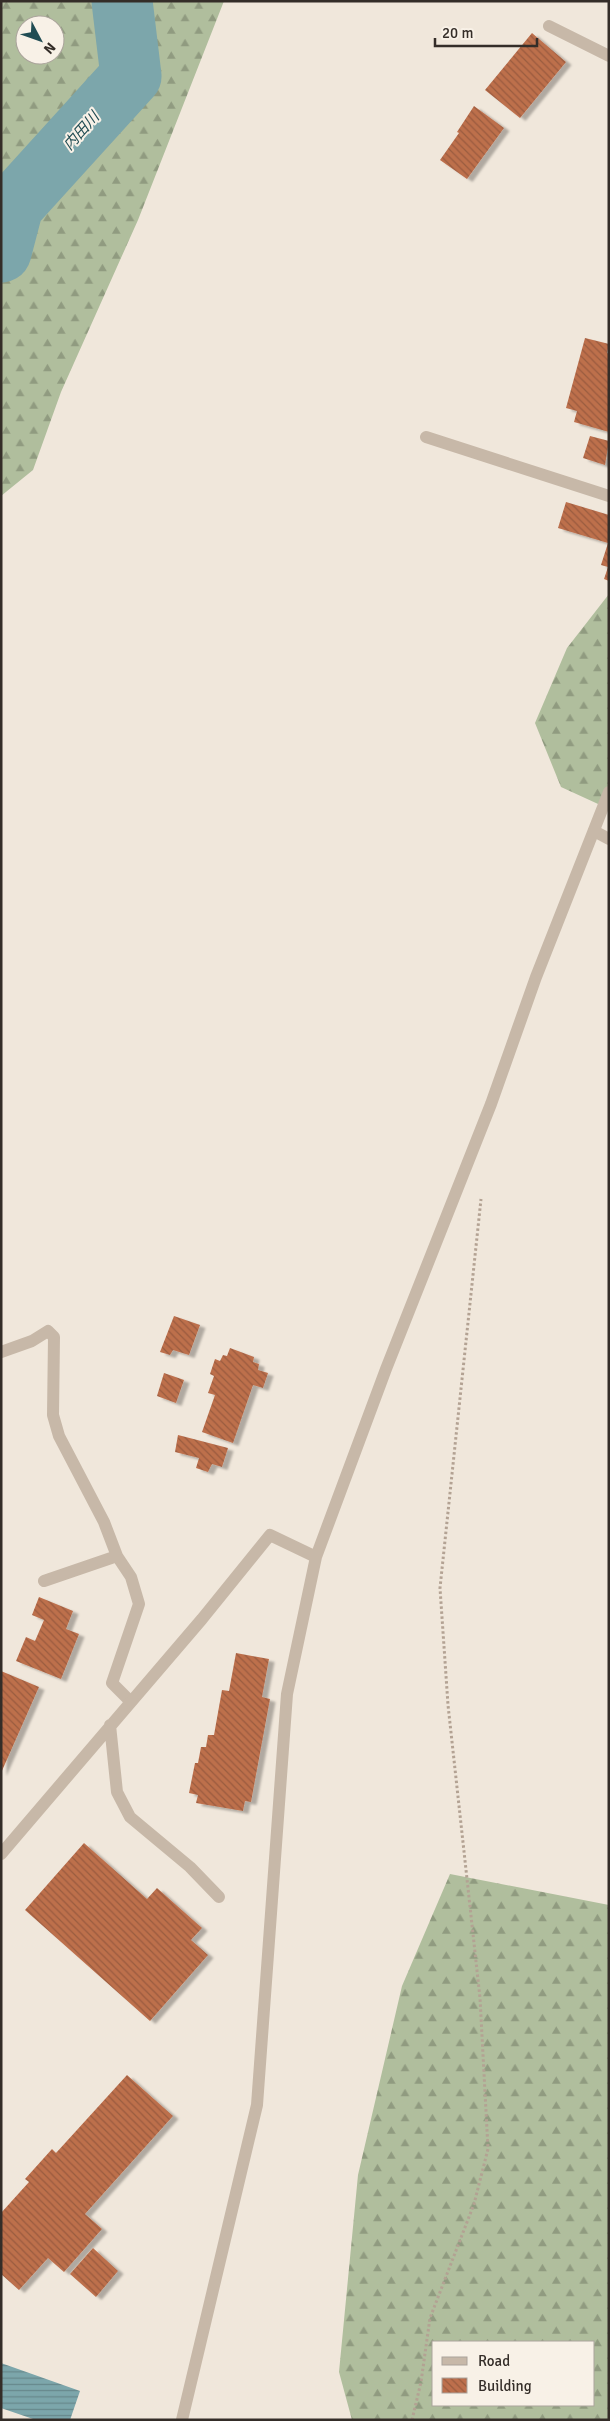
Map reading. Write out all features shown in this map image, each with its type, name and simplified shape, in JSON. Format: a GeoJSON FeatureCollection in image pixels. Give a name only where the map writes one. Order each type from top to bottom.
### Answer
{"type":"FeatureCollection","features":[{"type":"Feature","properties":{"kind":"street"},"geometry":{"type":"LineString","coordinates":[[549,26],[609,56]]}},
{"type":"Feature","properties":{"kind":"street"},"geometry":{"type":"LineString","coordinates":[[426,437],[609,496]]}},
{"type":"Feature","properties":{"kind":"street"},"geometry":{"type":"LineString","coordinates":[[182,2420],[257,2105],[287,1694],[316,1557],[386,1368],[491,1104],[536,977],[609,792]]}},
{"type":"Feature","properties":{"kind":"street"},"geometry":{"type":"LineString","coordinates":[[594,831],[609,839]]}},
{"type":"Feature","properties":{"kind":"street"},"geometry":{"type":"LineString","coordinates":[[1,1352],[32,1341],[48,1331],[54,1337],[53,1415],[60,1436],[104,1522],[117,1556],[130,1577],[139,1604],[112,1683],[130,1701]]}},
{"type":"Feature","properties":{"kind":"street"},"geometry":{"type":"LineString","coordinates":[[1,1854],[202,1619],[270,1535],[316,1557]]}},
{"type":"Feature","properties":{"kind":"street"},"geometry":{"type":"LineString","coordinates":[[44,1581],[117,1556]]}},
{"type":"Feature","properties":{"kind":"street"},"geometry":{"type":"LineString","coordinates":[[110,1726],[117,1792],[130,1817],[190,1867],[220,1897]]}},
{"type":"Feature","properties":{"kind":"path"},"geometry":{"type":"LineString","coordinates":[[412,2420],[421,2382],[430,2318],[474,2204],[488,2149],[480,1998],[448,1705],[440,1588],[482,1193]]}},
{"type":"Feature","properties":{"kind":"green space"},"geometry":{"type":"Polygon","coordinates":[[[1,1],[224,1],[138,220],[61,392],[33,470],[1,496],[1,1]]]}},
{"type":"Feature","properties":{"kind":"green space"},"geometry":{"type":"Polygon","coordinates":[[[609,594],[609,809],[561,787],[535,723],[567,648],[609,594]]]}},
{"type":"Feature","properties":{"kind":"green space"},"geometry":{"type":"Polygon","coordinates":[[[450,1874],[609,1905],[609,2420],[352,2420],[339,2372],[358,2175],[402,1986],[450,1874]]]}},
{"type":"Feature","properties":{"kind":"water"},"geometry":{"type":"Polygon","coordinates":[[[1,2363],[80,2391],[70,2420],[36,2420],[1,2408],[1,2363]]]}},
{"type":"Feature","properties":{"kind":"building"},"geometry":{"type":"Polygon","coordinates":[[[532,33],[566,62],[520,118],[485,90],[532,33]]]}},
{"type":"Feature","properties":{"kind":"building"},"geometry":{"type":"Polygon","coordinates":[[[474,106],[504,128],[467,179],[440,160],[459,133],[457,132],[474,106]]]}},
{"type":"Feature","properties":{"kind":"building"},"geometry":{"type":"Polygon","coordinates":[[[585,338],[609,344],[607,353],[609,354],[609,432],[574,422],[577,411],[566,408],[585,338]]]}},
{"type":"Feature","properties":{"kind":"building"},"geometry":{"type":"Polygon","coordinates":[[[590,436],[609,441],[605,465],[583,458],[590,436]]]}},
{"type":"Feature","properties":{"kind":"building"},"geometry":{"type":"Polygon","coordinates":[[[566,502],[609,515],[609,581],[604,579],[608,567],[601,565],[608,543],[558,528],[566,502]]]}},
{"type":"Feature","properties":{"kind":"building"},"geometry":{"type":"Polygon","coordinates":[[[174,1316],[200,1325],[189,1355],[173,1350],[170,1355],[160,1352],[174,1316]]]}},
{"type":"Feature","properties":{"kind":"building"},"geometry":{"type":"Polygon","coordinates":[[[230,1348],[254,1357],[253,1362],[259,1364],[258,1370],[268,1373],[263,1388],[253,1385],[233,1443],[202,1432],[215,1395],[208,1393],[214,1376],[210,1374],[215,1359],[220,1361],[223,1355],[227,1356],[230,1348]]]}},
{"type":"Feature","properties":{"kind":"building"},"geometry":{"type":"Polygon","coordinates":[[[164,1373],[184,1380],[176,1403],[157,1396],[164,1373]]]}},
{"type":"Feature","properties":{"kind":"building"},"geometry":{"type":"Polygon","coordinates":[[[178,1435],[228,1448],[222,1467],[212,1464],[208,1472],[196,1468],[199,1458],[175,1452],[178,1435]]]}},
{"type":"Feature","properties":{"kind":"building"},"geometry":{"type":"Polygon","coordinates":[[[39,1597],[73,1611],[66,1629],[79,1634],[61,1679],[16,1661],[26,1637],[35,1641],[44,1620],[32,1615],[39,1597]]]}},
{"type":"Feature","properties":{"kind":"building"},"geometry":{"type":"Polygon","coordinates":[[[236,1653],[269,1659],[262,1697],[270,1699],[251,1802],[245,1801],[243,1811],[196,1803],[198,1795],[189,1793],[195,1763],[198,1763],[201,1747],[206,1747],[208,1735],[214,1735],[222,1690],[229,1691],[236,1653]]]}},
{"type":"Feature","properties":{"kind":"building"},"geometry":{"type":"Polygon","coordinates":[[[1,1671],[39,1687],[1,1773],[1,1671]]]}},
{"type":"Feature","properties":{"kind":"building"},"geometry":{"type":"Polygon","coordinates":[[[84,1843],[147,1899],[157,1888],[202,1928],[191,1940],[208,1955],[150,2021],[25,1910],[84,1843]]]}},
{"type":"Feature","properties":{"kind":"building"},"geometry":{"type":"Polygon","coordinates":[[[127,2075],[173,2116],[85,2214],[102,2229],[64,2272],[48,2258],[19,2290],[1,2274],[1,2213],[29,2182],[25,2179],[52,2149],[56,2153],[127,2075]]]}},
{"type":"Feature","properties":{"kind":"building"},"geometry":{"type":"Polygon","coordinates":[[[93,2248],[118,2271],[96,2297],[70,2274],[93,2248]]]}},
{"type":"Feature","properties":{"kind":"waterway","name":"内田川"},"geometry":{"type":"LineString","coordinates":[[1,252],[13,206],[131,76],[122,1]]}}]}
